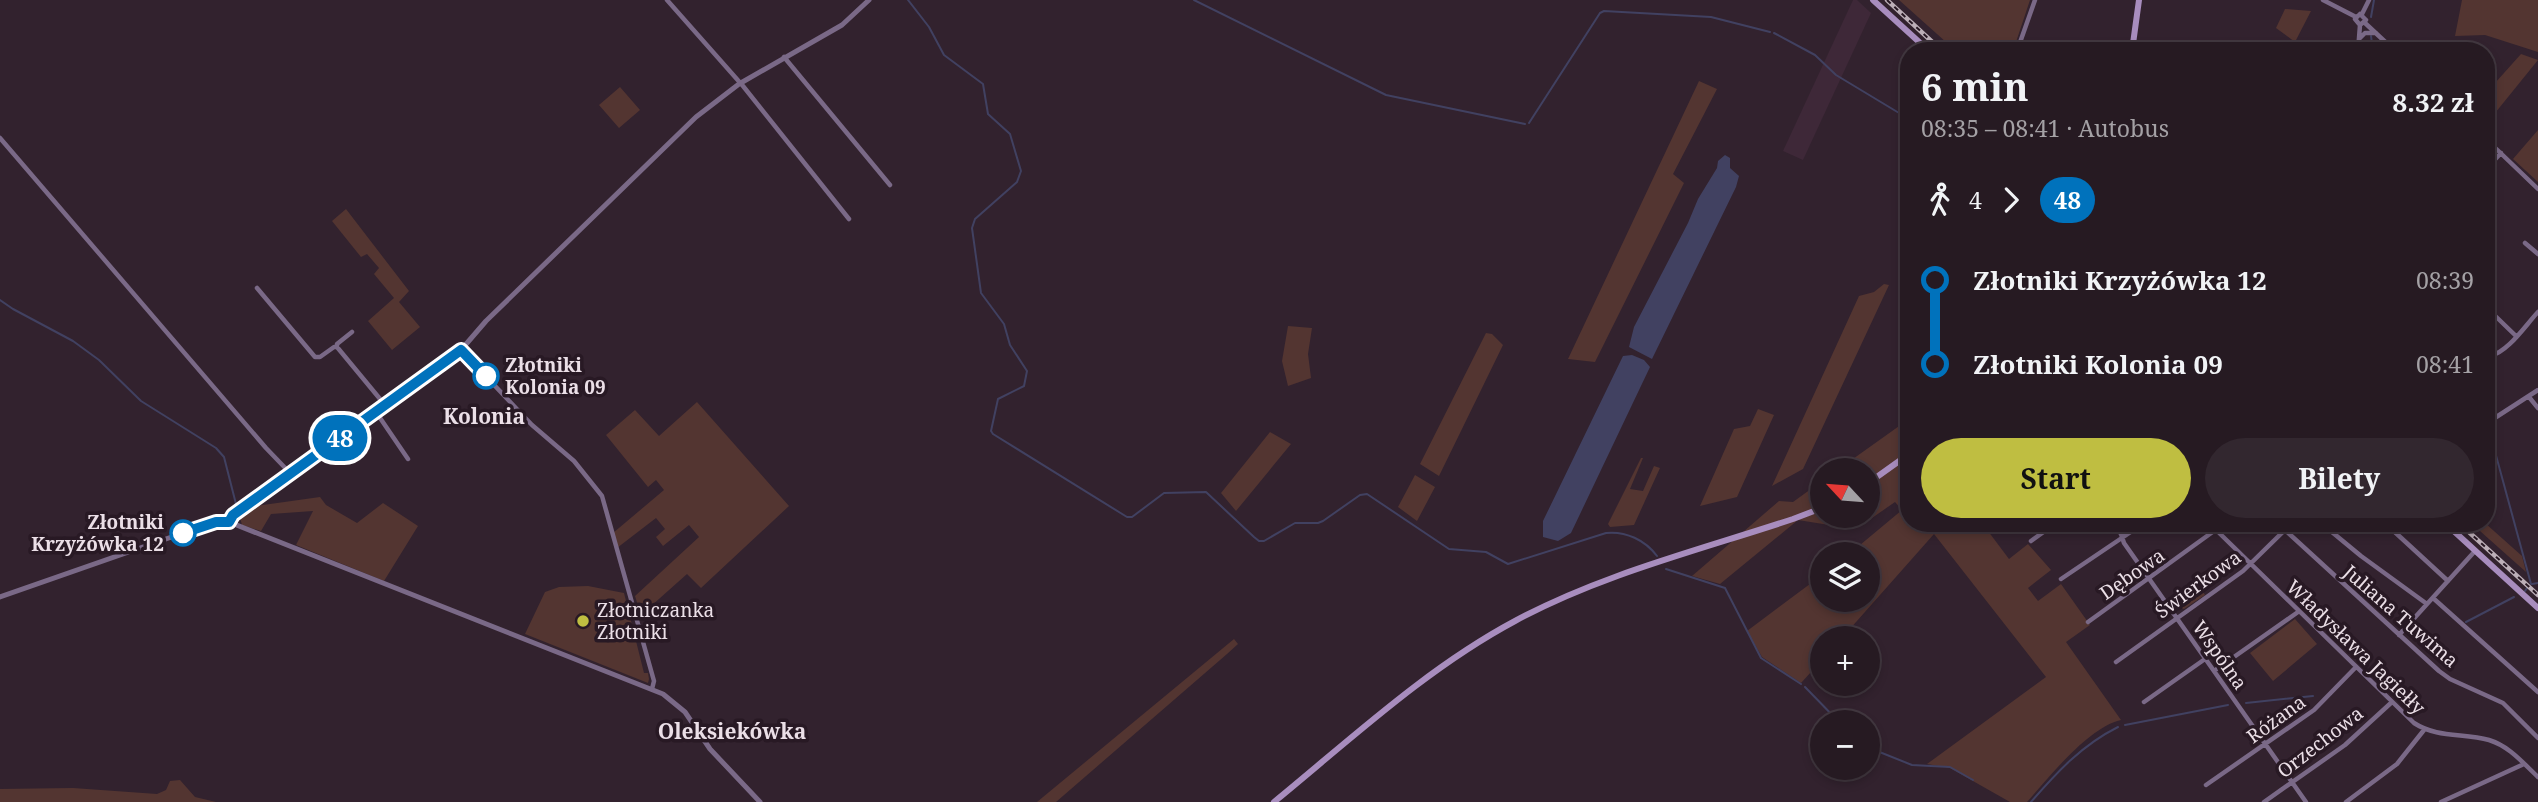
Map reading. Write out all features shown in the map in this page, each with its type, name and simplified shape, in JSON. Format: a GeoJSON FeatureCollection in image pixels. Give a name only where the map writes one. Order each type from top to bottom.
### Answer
{"type":"FeatureCollection","features":[{"type":"Feature","properties":{"kind":"main road"},"geometry":{"type":"LineString","coordinates":[[1873,0],[1919,42]]}},
{"type":"Feature","properties":{"kind":"main road"},"geometry":{"type":"LineString","coordinates":[[2133,42],[2139,0]]}},
{"type":"Feature","properties":{"kind":"main road"},"geometry":{"type":"LineString","coordinates":[[1880,475],[1900,460]]}},
{"type":"Feature","properties":{"kind":"main road"},"geometry":{"type":"LineString","coordinates":[[1274,802],[1451,660],[1513,622],[1582,589],[1810,512]]}},
{"type":"Feature","properties":{"kind":"main road"},"geometry":{"type":"LineString","coordinates":[[2455,532],[2538,608]]}},
{"type":"Feature","properties":{"kind":"street"},"geometry":{"type":"LineString","coordinates":[[667,0],[849,219]]}},
{"type":"Feature","properties":{"kind":"street"},"geometry":{"type":"LineString","coordinates":[[229,522],[233,515],[461,350],[486,321],[696,117],[739,84],[842,25],[869,0]]}},
{"type":"Feature","properties":{"kind":"street"},"geometry":{"type":"LineString","coordinates":[[2020,42],[2035,0]]}},
{"type":"Feature","properties":{"kind":"street"},"geometry":{"type":"LineString","coordinates":[[2323,0],[2365,18],[2359,41]]}},
{"type":"Feature","properties":{"kind":"street"},"geometry":{"type":"LineString","coordinates":[[2369,0],[2356,22],[2376,33],[2386,42]]}},
{"type":"Feature","properties":{"kind":"street"},"geometry":{"type":"LineString","coordinates":[[2359,41],[2365,33],[2376,33]]}},
{"type":"Feature","properties":{"kind":"street"},"geometry":{"type":"LineString","coordinates":[[784,57],[890,185]]}},
{"type":"Feature","properties":{"kind":"street"},"geometry":{"type":"LineString","coordinates":[[0,138],[291,474]]}},
{"type":"Feature","properties":{"kind":"street"},"geometry":{"type":"LineString","coordinates":[[2495,147],[2538,190]]}},
{"type":"Feature","properties":{"kind":"street"},"geometry":{"type":"LineString","coordinates":[[2495,159],[2501,153]]}},
{"type":"Feature","properties":{"kind":"street"},"geometry":{"type":"LineString","coordinates":[[2525,243],[2538,254]]}},
{"type":"Feature","properties":{"kind":"street"},"geometry":{"type":"LineString","coordinates":[[257,288],[315,357],[320,357],[334,346],[337,347]]}},
{"type":"Feature","properties":{"kind":"street"},"geometry":{"type":"LineString","coordinates":[[2495,355],[2538,312]]}},
{"type":"Feature","properties":{"kind":"street"},"geometry":{"type":"LineString","coordinates":[[2495,316],[2516,336]]}},
{"type":"Feature","properties":{"kind":"street"},"geometry":{"type":"LineString","coordinates":[[337,347],[337,344],[352,332]]}},
{"type":"Feature","properties":{"kind":"street"},"geometry":{"type":"LineString","coordinates":[[337,347],[385,405]]}},
{"type":"Feature","properties":{"kind":"street"},"geometry":{"type":"LineString","coordinates":[[461,350],[532,425],[574,461],[602,496],[654,681],[652,689]]}},
{"type":"Feature","properties":{"kind":"street"},"geometry":{"type":"LineString","coordinates":[[2495,418],[2538,390]]}},
{"type":"Feature","properties":{"kind":"street"},"geometry":{"type":"LineString","coordinates":[[2529,397],[2538,408]]}},
{"type":"Feature","properties":{"kind":"street"},"geometry":{"type":"LineString","coordinates":[[376,412],[408,458]]}},
{"type":"Feature","properties":{"kind":"street"},"geometry":{"type":"LineString","coordinates":[[0,597],[216,522],[229,522],[652,689],[677,704],[727,770],[760,802]]}},
{"type":"Feature","properties":{"kind":"street"},"geometry":{"type":"LineString","coordinates":[[2031,541],[2044,532]]}},
{"type":"Feature","properties":{"kind":"street","name":"Wspólna"},"geometry":{"type":"LineString","coordinates":[[2119,532],[2149,579],[2306,802]]}},
{"type":"Feature","properties":{"kind":"street"},"geometry":{"type":"LineString","coordinates":[[2060,579],[2130,532]]}},
{"type":"Feature","properties":{"kind":"street","name":"Dębowa"},"geometry":{"type":"LineString","coordinates":[[2088,622],[2215,532]]}},
{"type":"Feature","properties":{"kind":"street","name":"Władysława Jagiełły"},"geometry":{"type":"LineString","coordinates":[[2217,532],[2424,730],[2491,741],[2513,753],[2538,776]]}},
{"type":"Feature","properties":{"kind":"street","name":"Świerkowa"},"geometry":{"type":"LineString","coordinates":[[2116,662],[2250,565],[2284,532]]}},
{"type":"Feature","properties":{"kind":"street","name":"Juliana Tuwima"},"geometry":{"type":"LineString","coordinates":[[2288,532],[2450,679],[2503,703],[2538,738]]}},
{"type":"Feature","properties":{"kind":"street"},"geometry":{"type":"LineString","coordinates":[[2332,532],[2427,604]]}},
{"type":"Feature","properties":{"kind":"street"},"geometry":{"type":"LineString","coordinates":[[2395,532],[2448,581]]}},
{"type":"Feature","properties":{"kind":"street"},"geometry":{"type":"LineString","coordinates":[[2399,635],[2476,551]]}},
{"type":"Feature","properties":{"kind":"street"},"geometry":{"type":"LineString","coordinates":[[2433,598],[2538,692]]}},
{"type":"Feature","properties":{"kind":"street"},"geometry":{"type":"LineString","coordinates":[[2214,671],[2298,612]]}},
{"type":"Feature","properties":{"kind":"street"},"geometry":{"type":"LineString","coordinates":[[2144,702],[2205,659]]}},
{"type":"Feature","properties":{"kind":"street","name":"Różana"},"geometry":{"type":"LineString","coordinates":[[2206,786],[2314,710],[2356,667]]}},
{"type":"Feature","properties":{"kind":"street","name":"Orzechowa"},"geometry":{"type":"LineString","coordinates":[[2264,802],[2345,745],[2392,702]]}},
{"type":"Feature","properties":{"kind":"street"},"geometry":{"type":"LineString","coordinates":[[2346,802],[2398,764],[2424,730]]}},
{"type":"Feature","properties":{"kind":"street"},"geometry":{"type":"LineString","coordinates":[[2441,802],[2524,764]]}},
{"type":"Feature","properties":{"kind":"shaded area"},"geometry":{"type":"Polygon","coordinates":[[[1853,0],[1857,0],[1871,13],[1803,160],[1783,151],[1853,0]]]}},
{"type":"Feature","properties":{"kind":"shaded area"},"geometry":{"type":"Polygon","coordinates":[[[1899,0],[2030,0],[2016,42],[1946,42],[1899,0]]]}},
{"type":"Feature","properties":{"kind":"shaded area"},"geometry":{"type":"Polygon","coordinates":[[[2462,0],[2538,0],[2538,52],[2485,35],[2455,36],[2462,0]]]}},
{"type":"Feature","properties":{"kind":"shaded area"},"geometry":{"type":"Polygon","coordinates":[[[2285,9],[2311,11],[2295,42],[2276,28],[2285,9]]]}},
{"type":"Feature","properties":{"kind":"shaded area"},"geometry":{"type":"Polygon","coordinates":[[[2521,54],[2538,60],[2495,113],[2495,83],[2521,54]]]}},
{"type":"Feature","properties":{"kind":"shaded area"},"geometry":{"type":"Polygon","coordinates":[[[1699,81],[1717,89],[1673,174],[1684,183],[1595,362],[1568,359],[1699,81]]]}},
{"type":"Feature","properties":{"kind":"shaded area"},"geometry":{"type":"Polygon","coordinates":[[[620,87],[640,110],[619,128],[599,105],[620,87]]]}},
{"type":"Feature","properties":{"kind":"shaded area"},"geometry":{"type":"Polygon","coordinates":[[[2538,130],[2538,182],[2513,159],[2538,130]]]}},
{"type":"Feature","properties":{"kind":"shaded area"},"geometry":{"type":"Polygon","coordinates":[[[346,209],[409,291],[399,302],[420,327],[392,350],[368,321],[394,298],[374,274],[379,268],[367,254],[361,257],[332,221],[346,209]]]}},
{"type":"Feature","properties":{"kind":"shaded area"},"geometry":{"type":"Polygon","coordinates":[[[1884,284],[1889,285],[1803,469],[1772,486],[1859,296],[1874,292],[1884,284]]]}},
{"type":"Feature","properties":{"kind":"shaded area"},"geometry":{"type":"Polygon","coordinates":[[[1288,326],[1312,328],[1308,354],[1311,378],[1288,386],[1282,361],[1288,326]]]}},
{"type":"Feature","properties":{"kind":"shaded area"},"geometry":{"type":"Polygon","coordinates":[[[1486,333],[1492,334],[1503,345],[1439,476],[1420,464],[1486,333]]]}},
{"type":"Feature","properties":{"kind":"shaded area"},"geometry":{"type":"Polygon","coordinates":[[[697,402],[789,506],[701,588],[687,574],[641,615],[635,596],[699,537],[689,525],[663,546],[656,537],[665,529],[656,518],[617,548],[613,533],[664,490],[656,480],[648,487],[606,435],[635,410],[659,436],[697,402]]]}},
{"type":"Feature","properties":{"kind":"shaded area"},"geometry":{"type":"Polygon","coordinates":[[[1758,409],[1774,415],[1737,497],[1700,506],[1734,429],[1750,426],[1758,409]]]}},
{"type":"Feature","properties":{"kind":"shaded area"},"geometry":{"type":"Polygon","coordinates":[[[1900,425],[1900,508],[1895,502],[1880,512],[1880,458],[1854,458],[1900,425]]]}},
{"type":"Feature","properties":{"kind":"shaded area"},"geometry":{"type":"Polygon","coordinates":[[[1270,432],[1291,444],[1236,511],[1221,493],[1270,432]]]}},
{"type":"Feature","properties":{"kind":"shaded area"},"geometry":{"type":"Polygon","coordinates":[[[1641,458],[1630,489],[1643,491],[1654,466],[1660,468],[1634,525],[1610,527],[1608,524],[1641,458]]]}},
{"type":"Feature","properties":{"kind":"shaded area"},"geometry":{"type":"Polygon","coordinates":[[[1415,475],[1435,487],[1417,521],[1398,507],[1415,475]]]}},
{"type":"Feature","properties":{"kind":"shaded area"},"geometry":{"type":"Polygon","coordinates":[[[1810,490],[1810,522],[1798,520],[1720,584],[1692,576],[1779,501],[1793,502],[1810,490]]]}},
{"type":"Feature","properties":{"kind":"shaded area"},"geometry":{"type":"Polygon","coordinates":[[[320,497],[326,505],[357,523],[383,503],[418,526],[384,581],[296,545],[313,511],[271,514],[261,531],[242,525],[239,514],[249,507],[320,497]]]}},
{"type":"Feature","properties":{"kind":"shaded area"},"geometry":{"type":"Polygon","coordinates":[[[1900,512],[1900,532],[1989,532],[2009,559],[2028,544],[2051,570],[2028,588],[2038,601],[2061,584],[2090,625],[2066,642],[2121,720],[2096,732],[2083,742],[2027,802],[2010,802],[1950,768],[1927,764],[2046,677],[1934,534],[1880,595],[1880,542],[1864,542],[1900,512]]]}},
{"type":"Feature","properties":{"kind":"shaded area"},"geometry":{"type":"Polygon","coordinates":[[[2481,532],[2495,532],[2522,556],[2526,572],[2481,532]]]}},
{"type":"Feature","properties":{"kind":"shaded area"},"geometry":{"type":"Polygon","coordinates":[[[2196,581],[2205,595],[2184,609],[2174,605],[2169,599],[2196,581]]]}},
{"type":"Feature","properties":{"kind":"shaded area"},"geometry":{"type":"Polygon","coordinates":[[[1810,584],[1810,612],[1865,612],[1853,626],[1810,626],[1810,673],[1801,683],[1762,657],[1747,631],[1810,584]]]}},
{"type":"Feature","properties":{"kind":"shaded area"},"geometry":{"type":"Polygon","coordinates":[[[588,586],[624,593],[644,673],[648,673],[648,683],[525,634],[545,592],[559,587],[588,586]]]}},
{"type":"Feature","properties":{"kind":"shaded area"},"geometry":{"type":"Polygon","coordinates":[[[2295,619],[2317,644],[2273,681],[2250,653],[2295,619]]]}},
{"type":"Feature","properties":{"kind":"shaded area"},"geometry":{"type":"Polygon","coordinates":[[[1234,639],[1238,644],[1056,802],[1037,802],[1234,639]]]}},
{"type":"Feature","properties":{"kind":"shaded area"},"geometry":{"type":"Polygon","coordinates":[[[180,780],[195,797],[216,802],[0,802],[0,789],[73,788],[157,794],[166,790],[170,781],[180,780]]]}},
{"type":"Feature","properties":{"kind":"water"},"geometry":{"type":"Polygon","coordinates":[[[1725,155],[1730,158],[1730,168],[1739,176],[1736,187],[1652,359],[1629,347],[1634,327],[1698,199],[1717,168],[1718,161],[1725,155]]]}},
{"type":"Feature","properties":{"kind":"water"},"geometry":{"type":"Polygon","coordinates":[[[1632,355],[1644,360],[1650,367],[1571,533],[1558,541],[1543,537],[1543,521],[1623,356],[1632,355]]]}},
{"type":"Feature","properties":{"kind":"waterway"},"geometry":{"type":"LineString","coordinates":[[908,0],[929,27],[944,55],[983,84],[988,114],[1010,134],[1021,171],[1017,182],[975,219],[972,228],[981,293],[1004,324],[1010,345],[1027,371],[1024,386],[998,399],[991,431],[993,434],[1127,517],[1132,517],[1164,493],[1206,492],[1254,537],[1264,541],[1295,523],[1323,521],[1360,495],[1367,494],[1449,549],[1486,552],[1508,564],[1606,533],[1634,538],[1647,545],[1657,556]]}},
{"type":"Feature","properties":{"kind":"waterway"},"geometry":{"type":"LineString","coordinates":[[1194,0],[1386,95],[1525,124]]}},
{"type":"Feature","properties":{"kind":"waterway"},"geometry":{"type":"LineString","coordinates":[[2371,17],[2374,0]]}},
{"type":"Feature","properties":{"kind":"waterway"},"geometry":{"type":"LineString","coordinates":[[1529,123],[1600,13],[1604,11],[1711,17],[1770,32]]}},
{"type":"Feature","properties":{"kind":"waterway"},"geometry":{"type":"LineString","coordinates":[[1774,33],[1815,55],[1836,75],[1900,114]]}},
{"type":"Feature","properties":{"kind":"waterway"},"geometry":{"type":"LineString","coordinates":[[2371,36],[2372,42]]}},
{"type":"Feature","properties":{"kind":"waterway"},"geometry":{"type":"LineString","coordinates":[[0,300],[73,341],[99,360],[141,401],[216,448],[224,457],[237,508]]}},
{"type":"Feature","properties":{"kind":"waterway"},"geometry":{"type":"LineString","coordinates":[[2495,452],[2531,584]]}},
{"type":"Feature","properties":{"kind":"waterway"},"geometry":{"type":"LineString","coordinates":[[1666,569],[1725,588],[1761,658],[1801,684]]}},
{"type":"Feature","properties":{"kind":"waterway"},"geometry":{"type":"LineString","coordinates":[[2532,584],[2538,583]]}},
{"type":"Feature","properties":{"kind":"waterway"},"geometry":{"type":"LineString","coordinates":[[2466,622],[2514,597]]}},
{"type":"Feature","properties":{"kind":"waterway"},"geometry":{"type":"LineString","coordinates":[[1805,687],[1827,710]]}},
{"type":"Feature","properties":{"kind":"waterway"},"geometry":{"type":"LineString","coordinates":[[2246,703],[2313,696]]}},
{"type":"Feature","properties":{"kind":"waterway"},"geometry":{"type":"LineString","coordinates":[[2125,725],[2228,705]]}},
{"type":"Feature","properties":{"kind":"waterway"},"geometry":{"type":"LineString","coordinates":[[2031,802],[2071,760],[2118,727]]}},
{"type":"Feature","properties":{"kind":"waterway"},"geometry":{"type":"LineString","coordinates":[[1880,752],[1912,765],[1950,767],[1973,780]]}},
{"type":"Feature","properties":{"kind":"railway"},"geometry":{"type":"LineString","coordinates":[[1887,0],[1932,42]]}},
{"type":"Feature","properties":{"kind":"railway"},"geometry":{"type":"LineString","coordinates":[[2469,532],[2538,595]]}},
{"type":"Feature","properties":{"kind":"bus line","name":"48"},"geometry":{"type":"LineString","coordinates":[[183,533],[216,522],[229,522],[233,515],[461,350],[486,376]]}},
{"type":"Feature","properties":{"kind":"place","name":"Złotniki Kolonia 09"},"geometry":{"type":"Point","coordinates":[486,376]}},
{"type":"Feature","properties":{"kind":"place","name":"Złotniki Krzyżówka 12"},"geometry":{"type":"Point","coordinates":[183,533]}},
{"type":"Feature","properties":{"kind":"place","name":"Złotniczanka Złotniki"},"geometry":{"type":"Point","coordinates":[583,621]}},
{"type":"Feature","properties":{"kind":"district","name":"Kolonia"},"geometry":{"type":"Point","coordinates":[484,417]}},
{"type":"Feature","properties":{"kind":"district","name":"Oleksiekówka"},"geometry":{"type":"Point","coordinates":[732,732]}}]}
